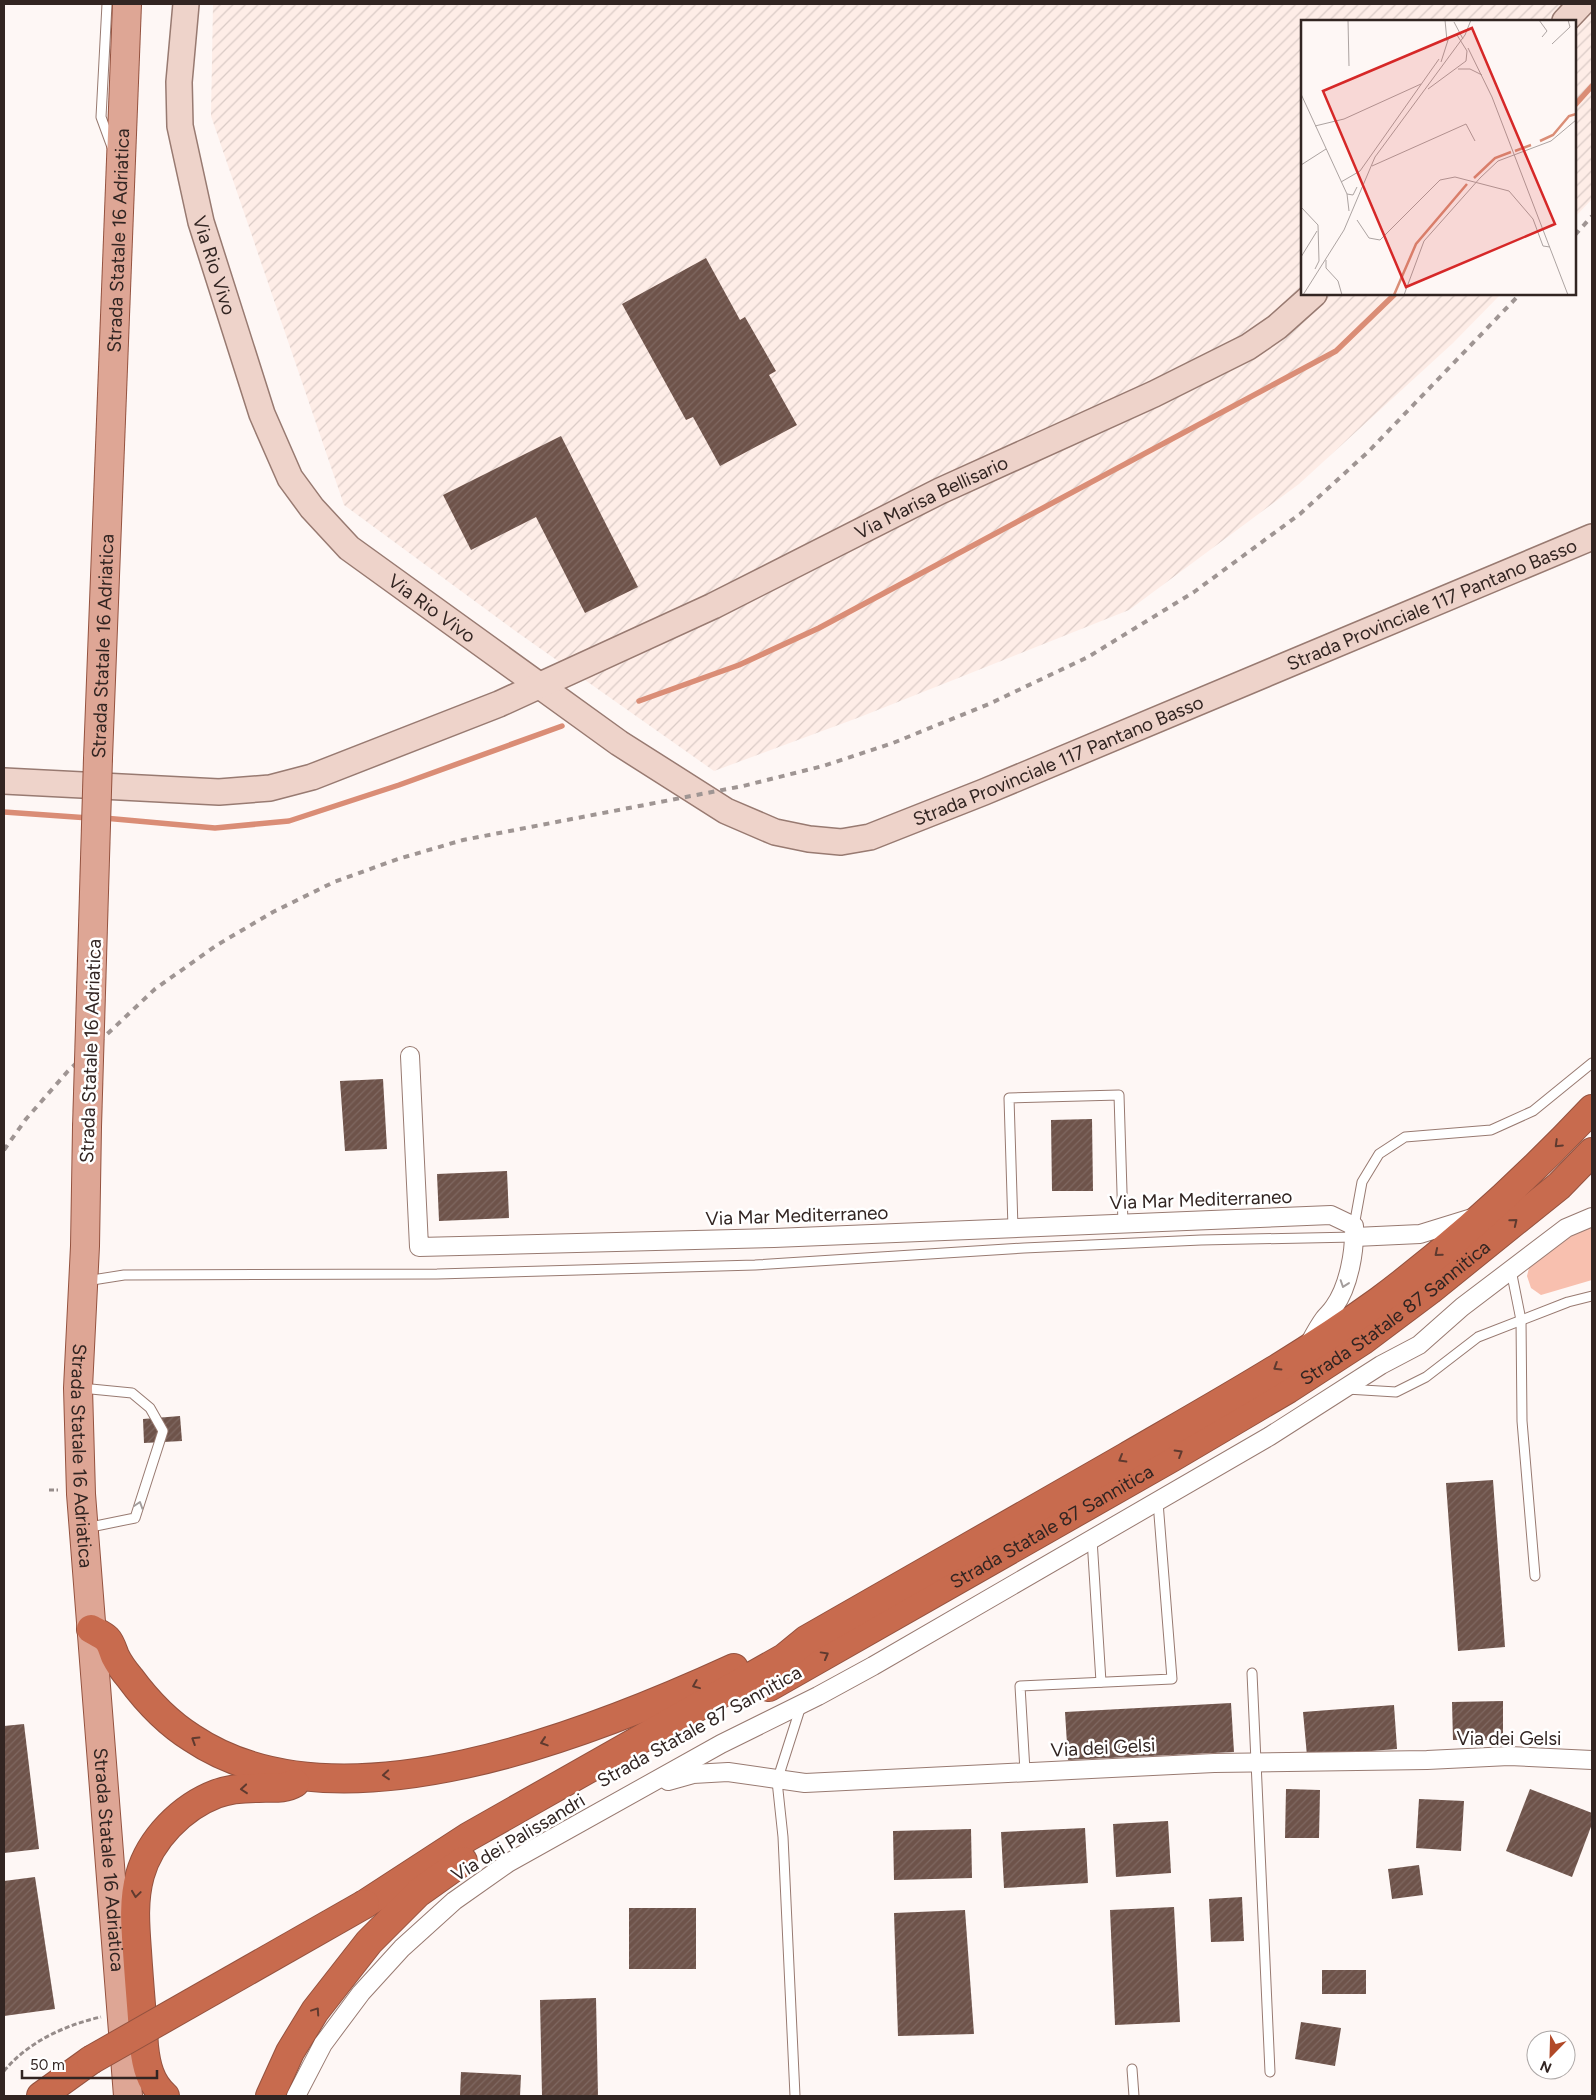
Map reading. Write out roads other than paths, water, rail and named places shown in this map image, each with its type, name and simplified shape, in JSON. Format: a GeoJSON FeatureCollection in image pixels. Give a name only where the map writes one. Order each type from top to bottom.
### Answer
{"type":"FeatureCollection","features":[{"type":"Feature","properties":{"kind":"highway","name":"Strada Statale 87 Sannitica"},"geometry":{"type":"LineString","coordinates":[[806,1640],[1213,1407],[1305,1350],[1378,1301],[1485,1214],[1592,1109]]}},
{"type":"Feature","properties":{"kind":"highway","name":"Strada Statale 87 Sannitica"},"geometry":{"type":"LineString","coordinates":[[478,1851],[1103,1497],[1288,1389],[1397,1316],[1559,1186],[1592,1152]]}},
{"type":"Feature","properties":{"kind":"highway"},"geometry":{"type":"LineString","coordinates":[[91,1629],[107,1639],[130,1678],[145,1696],[175,1726],[192,1739],[213,1751],[241,1762],[287,1774],[333,1778],[386,1776],[466,1764],[508,1753],[631,1712],[709,1680],[777,1647],[806,1640]]}},
{"type":"Feature","properties":{"kind":"highway"},"geometry":{"type":"LineString","coordinates":[[41,2096],[91,2060],[365,1904],[468,1837],[784,1658],[806,1640]]}},
{"type":"Feature","properties":{"kind":"highway"},"geometry":{"type":"LineString","coordinates":[[164,2096],[152,2080],[146,2062],[144,2046],[135,1906],[144,1863],[153,1847],[169,1826],[200,1802],[217,1794],[238,1789],[287,1787],[307,1776]]}},
{"type":"Feature","properties":{"kind":"highway"},"geometry":{"type":"LineString","coordinates":[[365,1904],[478,1851]]}},
{"type":"Feature","properties":{"kind":"highway"},"geometry":{"type":"LineString","coordinates":[[270,2096],[290,2052],[316,2011],[370,1942],[418,1893],[478,1851]]}},
{"type":"Feature","properties":{"kind":"highway"},"geometry":{"type":"LineString","coordinates":[[252,2096],[262,2080],[290,2052]]}},
{"type":"Feature","properties":{"kind":"main road","name":"Strada Statale 16 Adriatica"},"geometry":{"type":"LineString","coordinates":[[127,4],[98,758],[83,1281],[78,1388],[84,1529],[91,1629],[128,2096]]}},
{"type":"Feature","properties":{"kind":"street","name":"Via Rio Vivo"},"geometry":{"type":"LineString","coordinates":[[186,4],[179,82],[180,126],[202,222],[246,366],[262,414],[290,478],[312,508],[348,548],[538,685]]}},
{"type":"Feature","properties":{"kind":"street"},"geometry":{"type":"LineString","coordinates":[[1567,20],[1581,4]]}},
{"type":"Feature","properties":{"kind":"street","name":"Via Marisa Bellisario"},"geometry":{"type":"LineString","coordinates":[[538,685],[714,606],[940,491],[1154,394],[1240,352],[1277,327],[1313,295]]}},
{"type":"Feature","properties":{"kind":"street","name":"Strada Provinciale 117 Pantano Basso"},"geometry":{"type":"LineString","coordinates":[[538,685],[619,743],[726,811],[775,832],[809,839],[841,842],[870,837],[984,792],[1592,537]]}},
{"type":"Feature","properties":{"kind":"street"},"geometry":{"type":"LineString","coordinates":[[4,781],[219,792],[270,788],[312,777],[499,704],[538,685]]}},
{"type":"Feature","properties":{"kind":"street","name":"Via Mar Mediterraneo"},"geometry":{"type":"LineString","coordinates":[[410,1056],[419,1247],[754,1238],[1331,1215],[1355,1231]]}},
{"type":"Feature","properties":{"kind":"street"},"geometry":{"type":"LineString","coordinates":[[1305,1350],[1324,1319],[1334,1307],[1344,1288],[1355,1231],[1420,1234],[1485,1214]]}},
{"type":"Feature","properties":{"kind":"street","name":"Via dei Palissandri"},"geometry":{"type":"LineString","coordinates":[[296,2096],[323,2044],[361,1993],[402,1948],[454,1901],[508,1863],[721,1744],[873,1666],[1270,1436],[1381,1365],[1418,1345],[1462,1307],[1566,1228],[1592,1217]]}},
{"type":"Feature","properties":{"kind":"street","name":"Via dei Gelsi"},"geometry":{"type":"LineString","coordinates":[[622,1800],[674,1779],[694,1774],[728,1772],[806,1783],[1025,1771],[1256,1762],[1427,1760],[1509,1756],[1592,1760]]}},
{"type":"Feature","properties":{"kind":"lane"},"geometry":{"type":"LineString","coordinates":[[106,4],[101,117],[120,170]]}},
{"type":"Feature","properties":{"kind":"lane"},"geometry":{"type":"LineString","coordinates":[[83,1281],[124,1275],[437,1274],[755,1265],[1024,1248],[1355,1231],[1362,1182],[1379,1154],[1405,1137],[1490,1130],[1533,1111],[1592,1063]]}},
{"type":"Feature","properties":{"kind":"lane"},"geometry":{"type":"LineString","coordinates":[[1013,1228],[1009,1098],[1119,1095],[1123,1224]]}},
{"type":"Feature","properties":{"kind":"lane"},"geometry":{"type":"LineString","coordinates":[[1511,1270],[1521,1320],[1522,1421],[1535,1576]]}},
{"type":"Feature","properties":{"kind":"lane"},"geometry":{"type":"LineString","coordinates":[[1344,1389],[1396,1392],[1426,1377],[1478,1337],[1568,1302],[1592,1296]]}},
{"type":"Feature","properties":{"kind":"lane"},"geometry":{"type":"LineString","coordinates":[[78,1388],[132,1393],[150,1408],[163,1431],[135,1518],[84,1529]]}},
{"type":"Feature","properties":{"kind":"lane"},"geometry":{"type":"LineString","coordinates":[[1025,1771],[1020,1686],[1172,1679],[1158,1502]]}},
{"type":"Feature","properties":{"kind":"lane"},"geometry":{"type":"LineString","coordinates":[[1092,1539],[1101,1682]]}},
{"type":"Feature","properties":{"kind":"lane"},"geometry":{"type":"LineString","coordinates":[[1252,1673],[1270,2072]]}},
{"type":"Feature","properties":{"kind":"lane"},"geometry":{"type":"LineString","coordinates":[[795,2096],[783,1837],[777,1780],[802,1704]]}},
{"type":"Feature","properties":{"kind":"lane"},"geometry":{"type":"LineString","coordinates":[[1132,2069],[1134,2096]]}},
{"type":"Feature","properties":{"kind":"waterway"},"geometry":{"type":"LineString","coordinates":[[1576,104],[1592,86]]}},
{"type":"Feature","properties":{"kind":"waterway"},"geometry":{"type":"LineString","coordinates":[[639,701],[739,665],[819,628],[1336,351],[1394,295]]}},
{"type":"Feature","properties":{"kind":"waterway"},"geometry":{"type":"LineString","coordinates":[[104,818],[215,828],[289,821],[399,785],[562,726]]}},
{"type":"Feature","properties":{"kind":"waterway"},"geometry":{"type":"LineString","coordinates":[[4,812],[89,818]]}},
{"type":"Feature","properties":{"kind":"railway"},"geometry":{"type":"LineString","coordinates":[[1576,234],[1592,216]]}},
{"type":"Feature","properties":{"kind":"railway"},"geometry":{"type":"LineString","coordinates":[[4,1150],[26,1119],[68,1071],[155,989],[217,945],[273,912],[334,882],[398,859],[463,840],[743,786],[823,766],[893,743],[989,704],[1088,657],[1194,592],[1300,514],[1369,451],[1519,295]]}}]}
